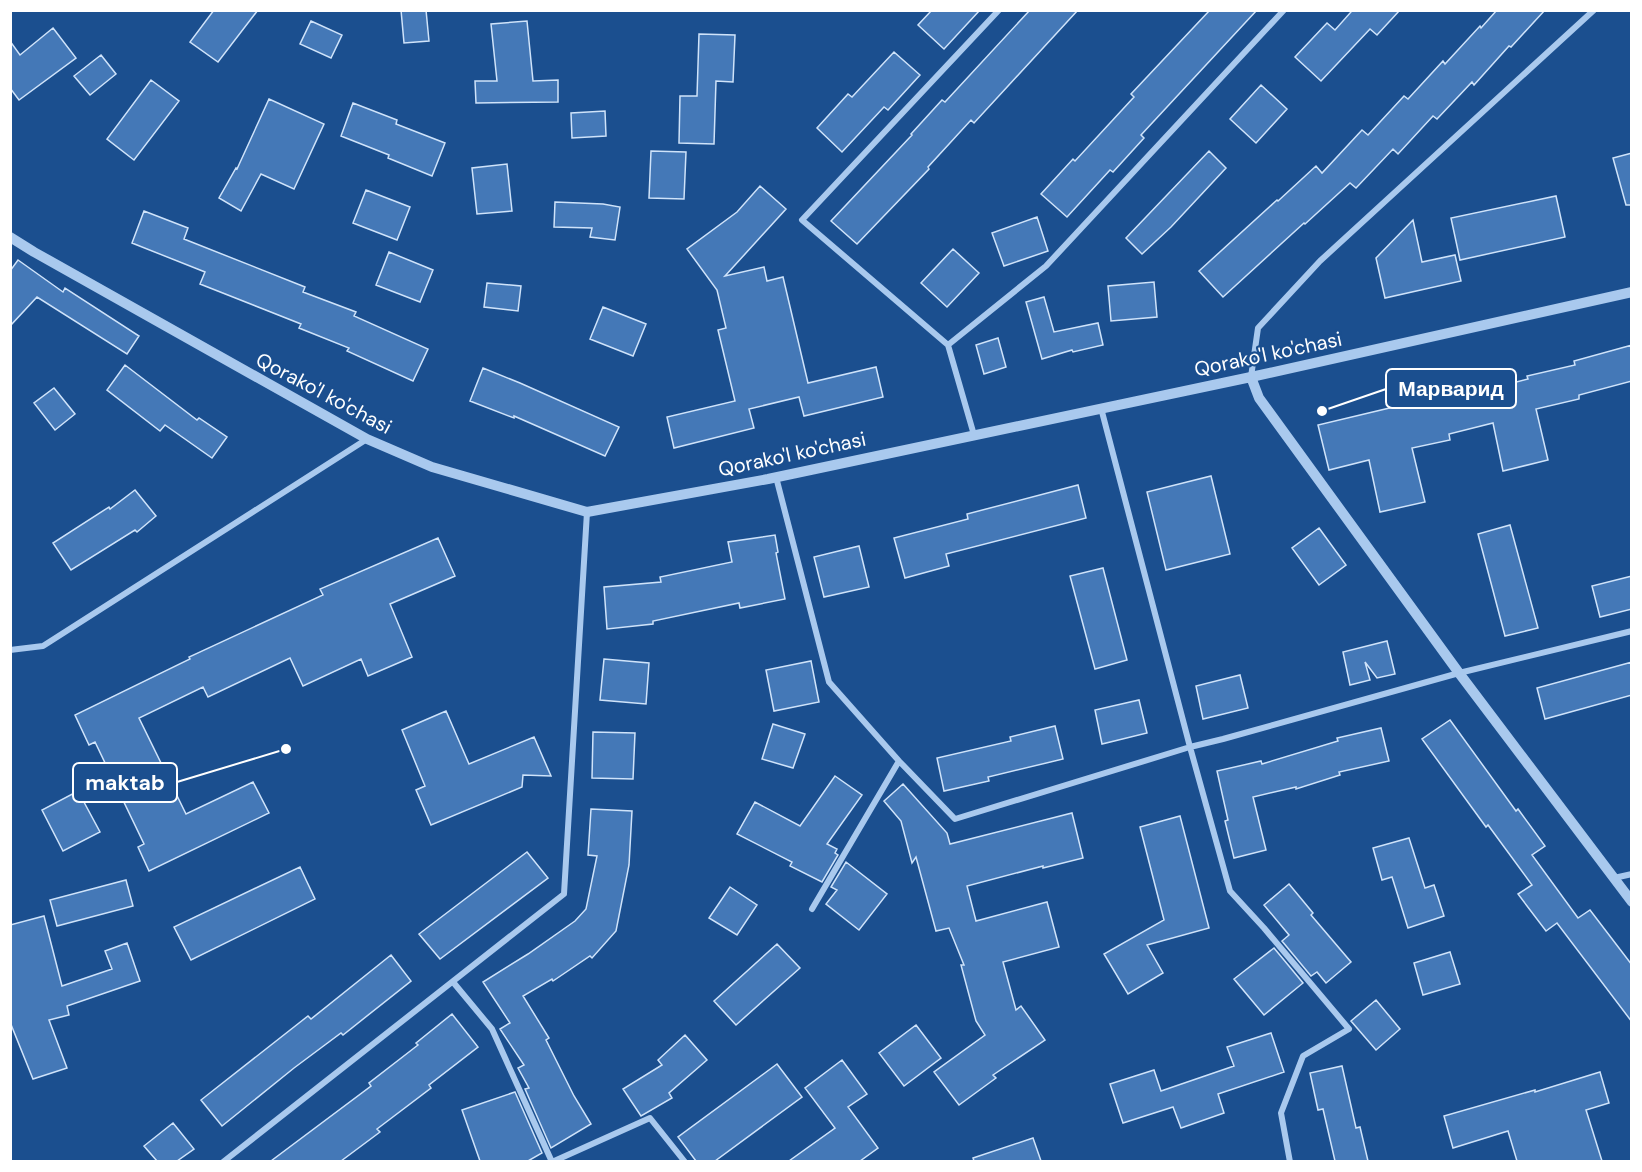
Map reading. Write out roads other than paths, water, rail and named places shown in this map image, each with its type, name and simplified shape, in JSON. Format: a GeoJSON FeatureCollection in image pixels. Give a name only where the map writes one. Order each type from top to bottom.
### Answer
{"type":"FeatureCollection","features":[{"type":"Feature","properties":{"kind":"street"},"geometry":{"type":"LineString","coordinates":[[974,435],[948,345],[802,220],[999,10]]}},
{"type":"Feature","properties":{"kind":"street"},"geometry":{"type":"LineString","coordinates":[[948,345],[1046,266],[1284,10]]}},
{"type":"Feature","properties":{"kind":"street"},"geometry":{"type":"LineString","coordinates":[[1594,10],[1320,261],[1258,328],[1251,377],[1259,398],[1459,673],[1632,902]]}},
{"type":"Feature","properties":{"kind":"street","name":"Qorako'l ko'chasi"},"geometry":{"type":"LineString","coordinates":[[10,237],[367,439],[432,467],[587,512],[776,477],[1251,377],[1632,292]]}},
{"type":"Feature","properties":{"kind":"street"},"geometry":{"type":"LineString","coordinates":[[1101,408],[1230,891],[1349,1029],[1303,1056],[1281,1113],[1290,1161]]}},
{"type":"Feature","properties":{"kind":"street"},"geometry":{"type":"LineString","coordinates":[[10,650],[44,646],[367,439]]}},
{"type":"Feature","properties":{"kind":"street"},"geometry":{"type":"LineString","coordinates":[[776,477],[829,682],[899,761],[955,819],[1190,747],[1223,740],[1459,673],[1632,631]]}},
{"type":"Feature","properties":{"kind":"street"},"geometry":{"type":"LineString","coordinates":[[223,1161],[564,894],[587,512]]}},
{"type":"Feature","properties":{"kind":"street"},"geometry":{"type":"LineString","coordinates":[[812,909],[899,761]]}},
{"type":"Feature","properties":{"kind":"street"},"geometry":{"type":"LineString","coordinates":[[1614,878],[1632,874]]}},
{"type":"Feature","properties":{"kind":"street"},"geometry":{"type":"LineString","coordinates":[[453,982],[492,1029],[552,1161],[650,1118],[685,1161]]}},
{"type":"Feature","properties":{"kind":"place","name":"Марварид"},"geometry":{"type":"Point","coordinates":[1322,411]}},
{"type":"Feature","properties":{"kind":"place","name":"maktab"},"geometry":{"type":"Point","coordinates":[286,749]}}]}
